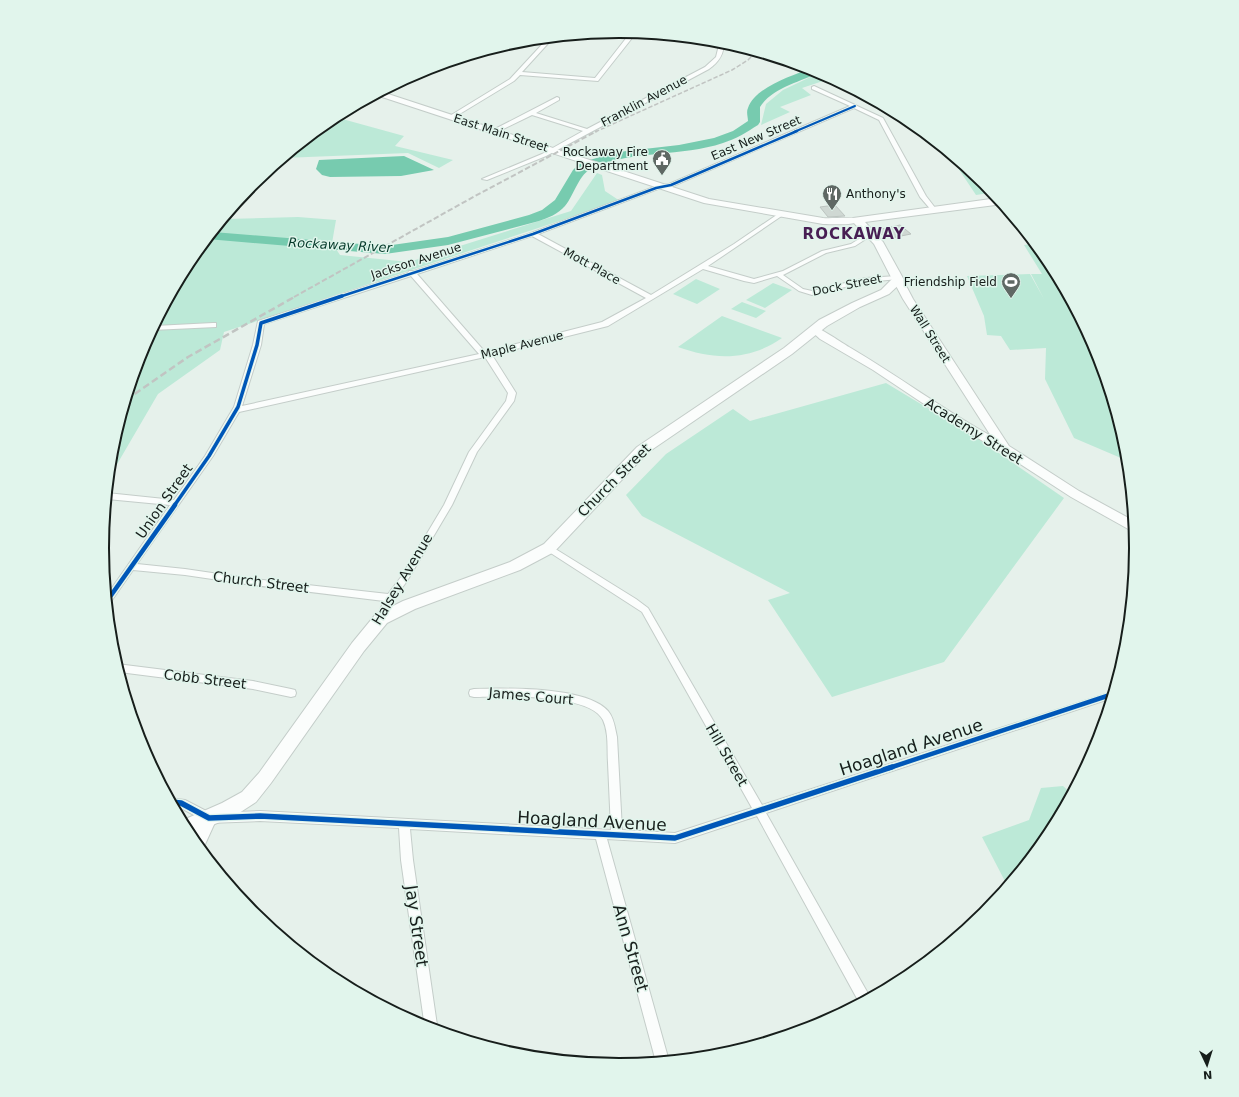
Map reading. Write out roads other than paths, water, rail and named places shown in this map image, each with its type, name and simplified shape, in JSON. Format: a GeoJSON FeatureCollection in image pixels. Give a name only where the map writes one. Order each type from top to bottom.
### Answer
{"type":"FeatureCollection","features":[{"type":"Feature","properties":{"kind":"main road"},"geometry":{"type":"LineString","coordinates":[[857,220],[993,202]]}},
{"type":"Feature","properties":{"kind":"main road","name":"Wall Street"},"geometry":{"type":"LineString","coordinates":[[857,220],[878,242],[897,279]]}},
{"type":"Feature","properties":{"kind":"main road","name":"Church Street"},"geometry":{"type":"LineString","coordinates":[[381,619],[409,605],[515,566],[549,548],[642,450],[788,351],[815,330],[845,311],[885,292],[897,279]]}},
{"type":"Feature","properties":{"kind":"main road","name":"Halsey Avenue"},"geometry":{"type":"LineString","coordinates":[[191,826],[229,809],[249,797],[265,778],[358,647],[381,619]]}},
{"type":"Feature","properties":{"kind":"street"},"geometry":{"type":"LineString","coordinates":[[519,73],[596,80],[629,38]]}},
{"type":"Feature","properties":{"kind":"street"},"geometry":{"type":"LineString","coordinates":[[451,116],[512,80],[546,43]]}},
{"type":"Feature","properties":{"kind":"street","name":"Franklin Avenue"},"geometry":{"type":"LineString","coordinates":[[485,179],[553,150],[710,66],[720,56],[721,48]]}},
{"type":"Feature","properties":{"kind":"street"},"geometry":{"type":"LineString","coordinates":[[814,88],[881,119],[923,197],[934,210]]}},
{"type":"Feature","properties":{"kind":"street","name":"East Main Street"},"geometry":{"type":"LineString","coordinates":[[386,95],[707,201],[830,222],[857,220]]}},
{"type":"Feature","properties":{"kind":"street"},"geometry":{"type":"LineString","coordinates":[[495,131],[557,99]]}},
{"type":"Feature","properties":{"kind":"street","name":"East New Street"},"geometry":{"type":"LineString","coordinates":[[664,187],[769,144],[855,106]]}},
{"type":"Feature","properties":{"kind":"street"},"geometry":{"type":"LineString","coordinates":[[532,113],[588,131]]}},
{"type":"Feature","properties":{"kind":"street","name":"Jackson Avenue"},"geometry":{"type":"LineString","coordinates":[[236,410],[257,345],[261,323],[411,272],[533,234],[664,187]]}},
{"type":"Feature","properties":{"kind":"street","name":"Maple Avenue"},"geometry":{"type":"LineString","coordinates":[[236,410],[485,354],[605,324],[651,298],[736,245],[781,214]]}},
{"type":"Feature","properties":{"kind":"street","name":"Mott Place"},"geometry":{"type":"LineString","coordinates":[[533,234],[651,298]]}},
{"type":"Feature","properties":{"kind":"street"},"geometry":{"type":"LineString","coordinates":[[702,266],[750,281],[778,274],[824,252],[853,245],[870,234]]}},
{"type":"Feature","properties":{"kind":"street","name":"Halsey Avenue"},"geometry":{"type":"LineString","coordinates":[[381,619],[390,598],[404,580],[448,505],[472,452],[510,400],[512,393],[485,354],[411,272]]}},
{"type":"Feature","properties":{"kind":"street","name":"Dock Street"},"geometry":{"type":"LineString","coordinates":[[778,274],[801,290],[812,293],[866,280],[897,279]]}},
{"type":"Feature","properties":{"kind":"street","name":"Wall Street"},"geometry":{"type":"LineString","coordinates":[[897,279],[904,293],[1004,448]]}},
{"type":"Feature","properties":{"kind":"street"},"geometry":{"type":"LineString","coordinates":[[885,292],[904,293]]}},
{"type":"Feature","properties":{"kind":"street"},"geometry":{"type":"LineString","coordinates":[[160,328],[213,325]]}},
{"type":"Feature","properties":{"kind":"street","name":"Academy Street"},"geometry":{"type":"LineString","coordinates":[[815,330],[877,368],[966,427],[1004,448],[1075,494],[1129,524]]}},
{"type":"Feature","properties":{"kind":"street","name":"Union Street"},"geometry":{"type":"LineString","coordinates":[[111,595],[209,456],[236,410]]}},
{"type":"Feature","properties":{"kind":"street"},"geometry":{"type":"LineString","coordinates":[[966,427],[984,418]]}},
{"type":"Feature","properties":{"kind":"street"},"geometry":{"type":"LineString","coordinates":[[112,496],[176,503]]}},
{"type":"Feature","properties":{"kind":"street","name":"Hill Street"},"geometry":{"type":"LineString","coordinates":[[549,548],[645,610],[723,745],[863,997]]}},
{"type":"Feature","properties":{"kind":"street","name":"Church Street"},"geometry":{"type":"LineString","coordinates":[[131,567],[184,572],[390,598]]}},
{"type":"Feature","properties":{"kind":"street","name":"Cobb Street"},"geometry":{"type":"LineString","coordinates":[[123,669],[253,685],[291,693]]}},
{"type":"Feature","properties":{"kind":"street","name":"James Court"},"geometry":{"type":"LineString","coordinates":[[474,693],[504,692],[570,698],[591,704],[601,710],[605,714],[610,726],[612,737],[617,835]]}},
{"type":"Feature","properties":{"kind":"street","name":"Hoagland Avenue"},"geometry":{"type":"LineString","coordinates":[[209,818],[260,816],[675,838],[1108,696]]}},
{"type":"Feature","properties":{"kind":"street"},"geometry":{"type":"LineString","coordinates":[[176,803],[181,803],[209,818],[200,840]]}},
{"type":"Feature","properties":{"kind":"street","name":"Jay Street"},"geometry":{"type":"LineString","coordinates":[[404,823],[407,860],[431,1023]]}},
{"type":"Feature","properties":{"kind":"street","name":"Ann Street"},"geometry":{"type":"LineString","coordinates":[[600,834],[662,1057]]}},
{"type":"Feature","properties":{"kind":"waterway","name":"Rockaway River"},"geometry":{"type":"LineString","coordinates":[[215,236],[385,250],[433,244],[539,217],[560,203],[574,179],[583,168],[599,161],[618,156],[679,149],[719,141],[737,133],[754,122],[753,109],[764,95],[791,80],[807,74]]}},
{"type":"Feature","properties":{"kind":"railway"},"geometry":{"type":"LineString","coordinates":[[596,132],[732,70],[753,55]]}},
{"type":"Feature","properties":{"kind":"railway"},"geometry":{"type":"LineString","coordinates":[[294,297],[475,196],[596,132]]}},
{"type":"Feature","properties":{"kind":"railway"},"geometry":{"type":"LineString","coordinates":[[132,396],[188,357],[296,296]]}},
{"type":"Feature","properties":{"kind":"place","name":"Rockaway Fire Department"},"geometry":{"type":"Point","coordinates":[662,176]}},
{"type":"Feature","properties":{"kind":"place","name":"Anthony's"},"geometry":{"type":"Point","coordinates":[832,211]}},
{"type":"Feature","properties":{"kind":"place","name":"Friendship Field"},"geometry":{"type":"Point","coordinates":[1011,299]}},
{"type":"Feature","properties":{"kind":"district","name":"ROCKAWAY"},"geometry":{"type":"Point","coordinates":[854,234]}}]}
